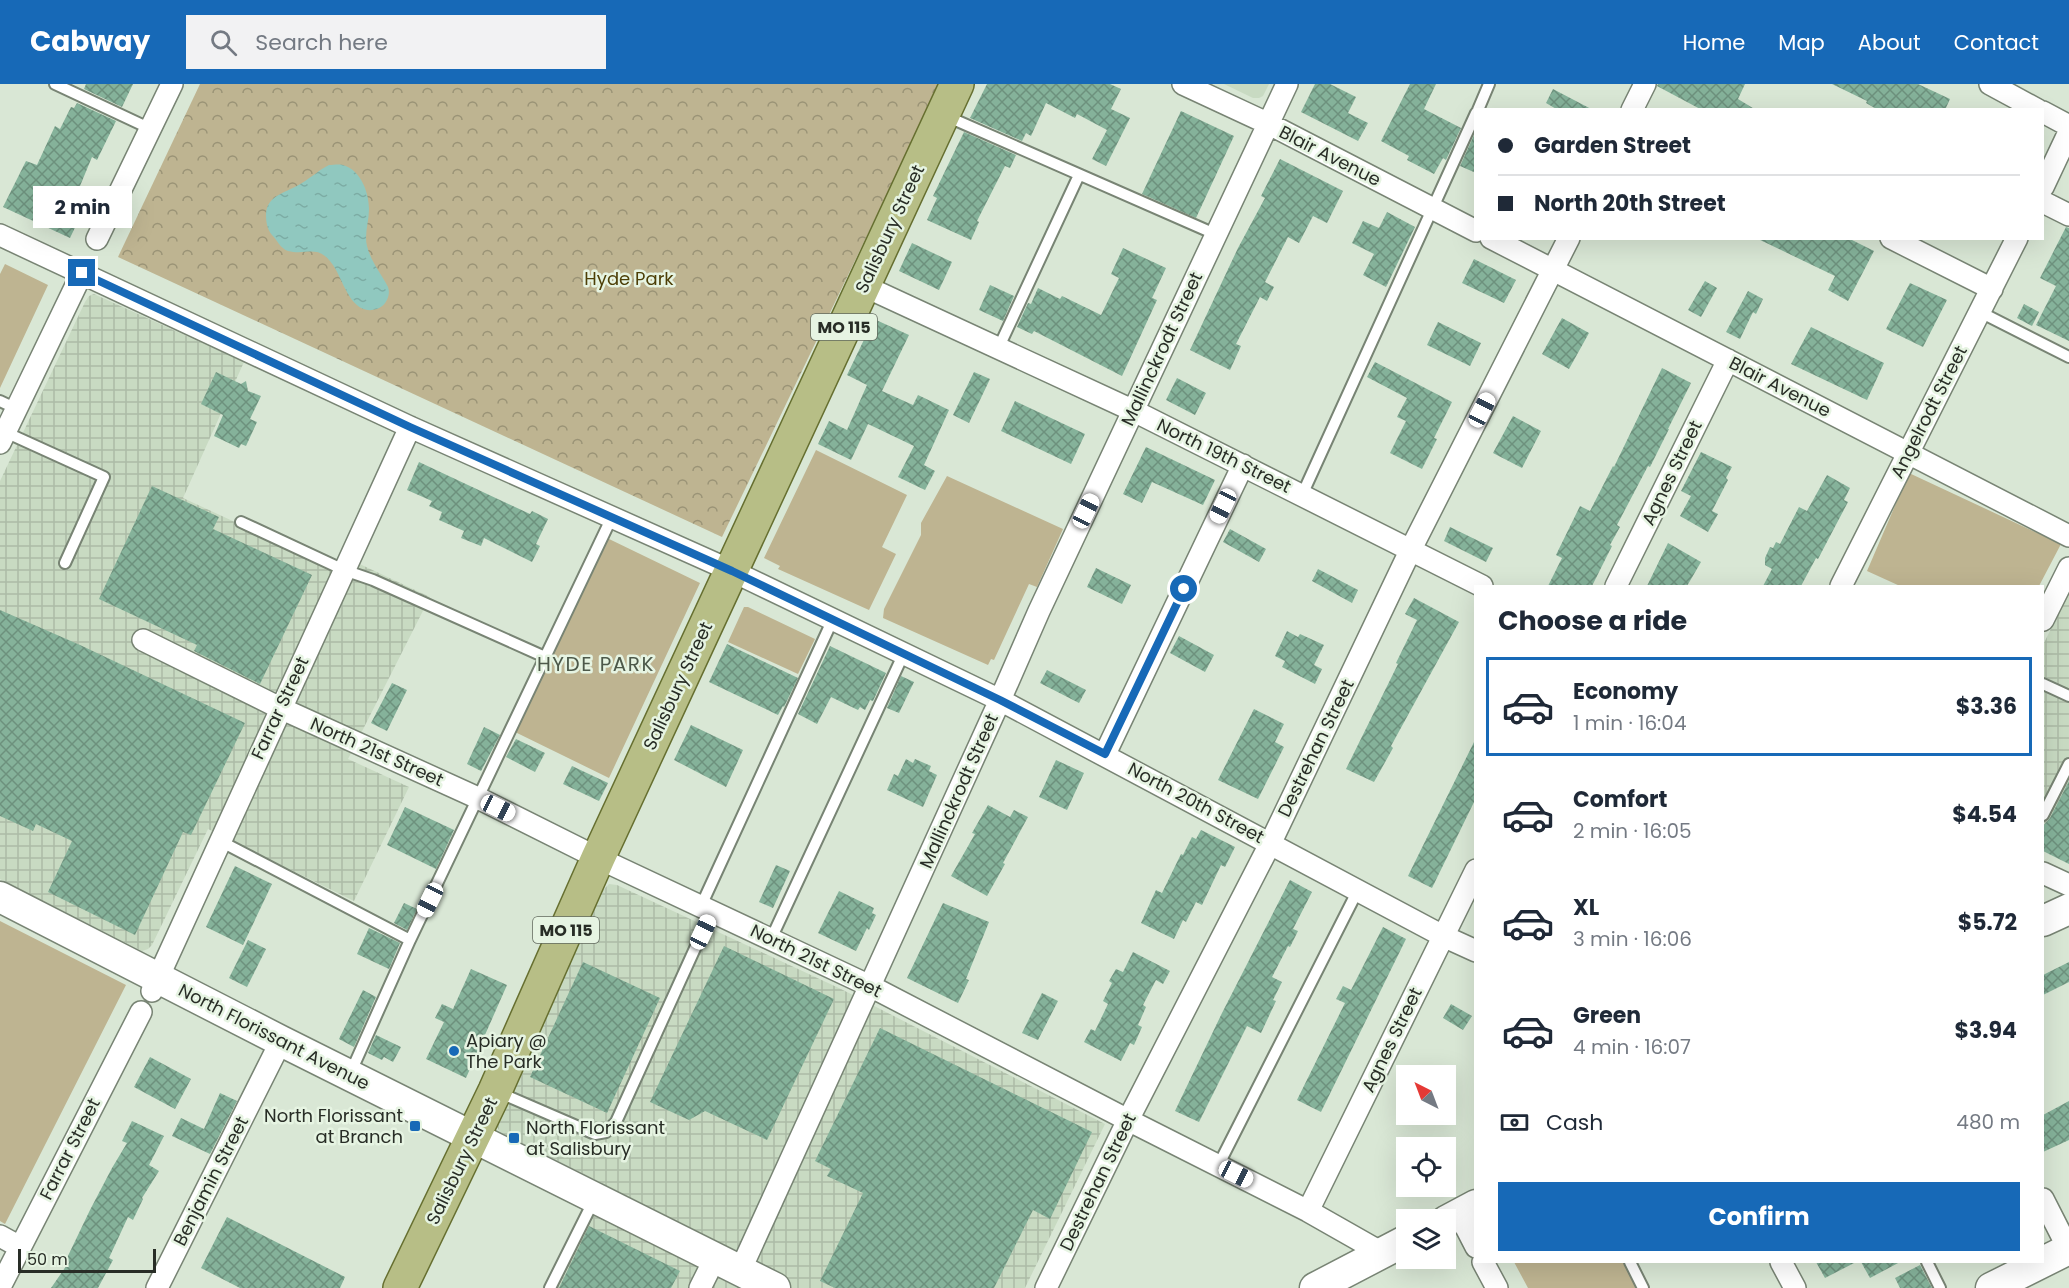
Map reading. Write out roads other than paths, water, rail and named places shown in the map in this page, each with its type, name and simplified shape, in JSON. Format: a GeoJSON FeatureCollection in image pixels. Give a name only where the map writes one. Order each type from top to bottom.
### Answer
{"type":"FeatureCollection","features":[{"type":"Feature","properties":{"kind":"main road","name":"Salisbury Street"},"geometry":{"type":"LineString","coordinates":[[400,1288],[474,1137],[598,858],[957,84]]}},
{"type":"Feature","properties":{"kind":"main road","name":"North Florissant Avenue"},"geometry":{"type":"LineString","coordinates":[[0,897],[155,985],[350,1075],[775,1288]]}},
{"type":"Feature","properties":{"kind":"main road"},"geometry":{"type":"LineString","coordinates":[[2044,921],[2069,909]]}},
{"type":"Feature","properties":{"kind":"main road"},"geometry":{"type":"LineString","coordinates":[[1315,1288],[1395,1247]]}},
{"type":"Feature","properties":{"kind":"main road"},"geometry":{"type":"LineString","coordinates":[[2044,1261],[2069,1249]]}},
{"type":"Feature","properties":{"kind":"main road"},"geometry":{"type":"LineString","coordinates":[[1990,1288],[2041,1263]]}},
{"type":"Feature","properties":{"kind":"street"},"geometry":{"type":"LineString","coordinates":[[97,239],[172,84]]}},
{"type":"Feature","properties":{"kind":"street","name":"Blair Avenue"},"geometry":{"type":"LineString","coordinates":[[1183,84],[1269,124],[1474,230]]}},
{"type":"Feature","properties":{"kind":"street","name":"Mallinckrodt Street"},"geometry":{"type":"LineString","coordinates":[[699,1288],[727,1264],[870,986],[1039,611],[1287,84]]}},
{"type":"Feature","properties":{"kind":"street"},"geometry":{"type":"LineString","coordinates":[[1633,108],[1645,84]]}},
{"type":"Feature","properties":{"kind":"street"},"geometry":{"type":"LineString","coordinates":[[1990,84],[2034,108]]}},
{"type":"Feature","properties":{"kind":"street"},"geometry":{"type":"LineString","coordinates":[[2044,113],[2069,126]]}},
{"type":"Feature","properties":{"kind":"street"},"geometry":{"type":"LineString","coordinates":[[2044,185],[2069,132]]}},
{"type":"Feature","properties":{"kind":"street"},"geometry":{"type":"LineString","coordinates":[[2044,202],[2069,215]]}},
{"type":"Feature","properties":{"kind":"street","name":"North 20th Street"},"geometry":{"type":"LineString","coordinates":[[0,235],[410,427],[732,571],[904,653],[1105,754],[1443,936],[1474,950]]}},
{"type":"Feature","properties":{"kind":"street","name":"Blair Avenue"},"geometry":{"type":"LineString","coordinates":[[1495,240],[2069,536]]}},
{"type":"Feature","properties":{"kind":"street","name":"Destrehan Street"},"geometry":{"type":"LineString","coordinates":[[1046,1288],[1128,1120],[1271,842],[1411,549],[1568,240]]}},
{"type":"Feature","properties":{"kind":"street"},"geometry":{"type":"LineString","coordinates":[[1895,240],[1992,289]]}},
{"type":"Feature","properties":{"kind":"street","name":"Angelrodt Street"},"geometry":{"type":"LineString","coordinates":[[1842,585],[2017,240]]}},
{"type":"Feature","properties":{"kind":"street"},"geometry":{"type":"LineString","coordinates":[[3,438],[8,405],[82,273]]}},
{"type":"Feature","properties":{"kind":"street","name":"North 19th Street"},"geometry":{"type":"LineString","coordinates":[[864,286],[1134,411],[1480,585]]}},
{"type":"Feature","properties":{"kind":"street","name":"Agnes Street"},"geometry":{"type":"LineString","coordinates":[[1616,585],[1728,360]]}},
{"type":"Feature","properties":{"kind":"street","name":"Farrar Street"},"geometry":{"type":"LineString","coordinates":[[155,985],[410,427]]}},
{"type":"Feature","properties":{"kind":"street"},"geometry":{"type":"LineString","coordinates":[[1105,754],[1243,465]]}},
{"type":"Feature","properties":{"kind":"street"},"geometry":{"type":"LineString","coordinates":[[2044,618],[2069,568]]}},
{"type":"Feature","properties":{"kind":"street","name":"North 21st Street"},"geometry":{"type":"LineString","coordinates":[[143,640],[280,708],[478,798],[598,858],[870,986],[1308,1211],[1395,1247]]}},
{"type":"Feature","properties":{"kind":"street"},"geometry":{"type":"LineString","coordinates":[[2044,873],[2069,885]]}},
{"type":"Feature","properties":{"kind":"street","name":"Agnes Street"},"geometry":{"type":"LineString","coordinates":[[1308,1211],[1474,874]]}},
{"type":"Feature","properties":{"kind":"street","name":"Farrar Street"},"geometry":{"type":"LineString","coordinates":[[0,1287],[141,1012]]}},
{"type":"Feature","properties":{"kind":"street","name":"Benjamin Street"},"geometry":{"type":"LineString","coordinates":[[157,1288],[280,1041]]}},
{"type":"Feature","properties":{"kind":"street"},"geometry":{"type":"LineString","coordinates":[[2044,1200],[2069,1249]]}},
{"type":"Feature","properties":{"kind":"street"},"geometry":{"type":"LineString","coordinates":[[1460,1213],[1474,1243]]}},
{"type":"Feature","properties":{"kind":"street"},"geometry":{"type":"LineString","coordinates":[[0,1236],[20,1247]]}},
{"type":"Feature","properties":{"kind":"street"},"geometry":{"type":"LineString","coordinates":[[1484,1263],[1497,1288]]}},
{"type":"Feature","properties":{"kind":"street"},"geometry":{"type":"LineString","coordinates":[[1782,1263],[1795,1288]]}},
{"type":"Feature","properties":{"kind":"lane"},"geometry":{"type":"LineString","coordinates":[[55,84],[151,129]]}},
{"type":"Feature","properties":{"kind":"lane"},"geometry":{"type":"LineString","coordinates":[[1478,108],[1490,84]]}},
{"type":"Feature","properties":{"kind":"lane"},"geometry":{"type":"LineString","coordinates":[[943,115],[1215,234]]}},
{"type":"Feature","properties":{"kind":"lane"},"geometry":{"type":"LineString","coordinates":[[1302,495],[1474,117]]}},
{"type":"Feature","properties":{"kind":"lane"},"geometry":{"type":"LineString","coordinates":[[998,349],[1079,175]]}},
{"type":"Feature","properties":{"kind":"lane"},"geometry":{"type":"LineString","coordinates":[[1980,312],[2069,357]]}},
{"type":"Feature","properties":{"kind":"lane"},"geometry":{"type":"LineString","coordinates":[[3,438],[104,477],[65,563]]}},
{"type":"Feature","properties":{"kind":"lane"},"geometry":{"type":"LineString","coordinates":[[350,1075],[410,940],[612,517]]}},
{"type":"Feature","properties":{"kind":"lane"},"geometry":{"type":"LineString","coordinates":[[241,522],[344,570],[373,580],[545,657]]}},
{"type":"Feature","properties":{"kind":"lane"},"geometry":{"type":"LineString","coordinates":[[495,1091],[595,1134],[606,1132],[616,1122],[833,619]]}},
{"type":"Feature","properties":{"kind":"lane"},"geometry":{"type":"LineString","coordinates":[[771,939],[904,653]]}},
{"type":"Feature","properties":{"kind":"lane"},"geometry":{"type":"LineString","coordinates":[[2044,684],[2069,696]]}},
{"type":"Feature","properties":{"kind":"lane"},"geometry":{"type":"LineString","coordinates":[[2044,813],[2069,764]]}},
{"type":"Feature","properties":{"kind":"lane"},"geometry":{"type":"LineString","coordinates":[[220,842],[410,940]]}},
{"type":"Feature","properties":{"kind":"lane"},"geometry":{"type":"LineString","coordinates":[[1218,1166],[1358,890]]}},
{"type":"Feature","properties":{"kind":"lane"},"geometry":{"type":"LineString","coordinates":[[550,1288],[595,1198]]}},
{"type":"Feature","properties":{"kind":"lane"},"geometry":{"type":"LineString","coordinates":[[1630,1263],[1643,1288]]}},
{"type":"Feature","properties":{"kind":"lane"},"geometry":{"type":"LineString","coordinates":[[1928,1263],[1940,1288]]}},
{"type":"Feature","properties":{"kind":"water"},"geometry":{"type":"Polygon","coordinates":[[[329,165],[349,168],[355,172],[366,189],[369,209],[367,246],[389,290],[385,303],[380,308],[368,310],[361,308],[349,296],[328,258],[317,252],[286,250],[268,228],[266,214],[270,202],[329,165]]]}},
{"type":"Feature","properties":{"kind":"place","name":"Apiary @ The Park"},"geometry":{"type":"Point","coordinates":[454,1051]}},
{"type":"Feature","properties":{"kind":"place","name":"North Florissant at Branch"},"geometry":{"type":"Point","coordinates":[415,1126]}},
{"type":"Feature","properties":{"kind":"place","name":"North Florissant at Salisbury"},"geometry":{"type":"Point","coordinates":[514,1138]}},
{"type":"Feature","properties":{"kind":"district","name":"HYDE PARK"},"geometry":{"type":"Point","coordinates":[596,664]}},
{"type":"Feature","properties":{"kind":"park label","name":"Hyde Park"},"geometry":{"type":"Point","coordinates":[629,279]}}]}
